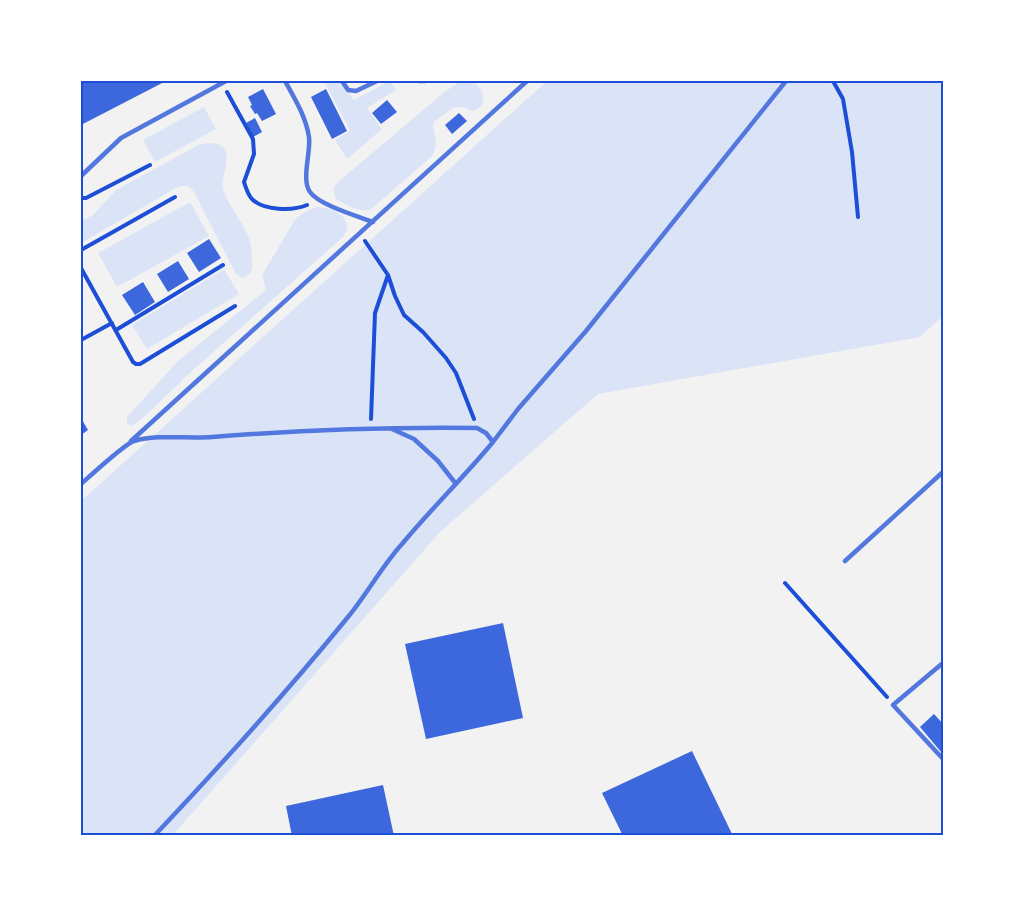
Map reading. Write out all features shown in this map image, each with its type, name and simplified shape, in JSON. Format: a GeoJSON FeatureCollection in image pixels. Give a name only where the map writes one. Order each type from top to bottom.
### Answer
{"type":"FeatureCollection","features":[{"type":"Feature","properties":{"kind":"lane"},"geometry":{"type":"LineString","coordinates":[[285,81],[304,117],[307,128],[309,140],[306,182],[308,190],[318,200],[373,222]]}},
{"type":"Feature","properties":{"kind":"lane"},"geometry":{"type":"LineString","coordinates":[[342,81],[348,90],[356,91],[377,81]]}},
{"type":"Feature","properties":{"kind":"lane"},"geometry":{"type":"LineString","coordinates":[[419,81],[425,81]]}},
{"type":"Feature","properties":{"kind":"lane"},"geometry":{"type":"LineString","coordinates":[[81,484],[527,81]]}},
{"type":"Feature","properties":{"kind":"lane"},"geometry":{"type":"LineString","coordinates":[[154,836],[318,654],[363,599],[400,545],[477,462],[586,331],[786,81]]}},
{"type":"Feature","properties":{"kind":"lane"},"geometry":{"type":"LineString","coordinates":[[81,176],[121,138],[224,82]]}},
{"type":"Feature","properties":{"kind":"lane"},"geometry":{"type":"LineString","coordinates":[[131,441],[164,437],[389,428],[477,428],[486,433],[493,442]]}},
{"type":"Feature","properties":{"kind":"lane"},"geometry":{"type":"LineString","coordinates":[[389,428],[414,438],[438,460],[456,484]]}},
{"type":"Feature","properties":{"kind":"lane"},"geometry":{"type":"LineString","coordinates":[[845,561],[944,471]]}},
{"type":"Feature","properties":{"kind":"lane"},"geometry":{"type":"LineString","coordinates":[[944,662],[893,705],[944,760]]}},
{"type":"Feature","properties":{"kind":"path"},"geometry":{"type":"LineString","coordinates":[[833,81],[843,99],[852,152],[858,217]]}},
{"type":"Feature","properties":{"kind":"path"},"geometry":{"type":"LineString","coordinates":[[224,82],[252,140],[254,154],[244,182],[250,196],[254,201],[266,206],[288,209],[305,206],[318,200]]}},
{"type":"Feature","properties":{"kind":"path"},"geometry":{"type":"LineString","coordinates":[[81,198],[86,198],[150,165]]}},
{"type":"Feature","properties":{"kind":"path"},"geometry":{"type":"LineString","coordinates":[[81,250],[175,197]]}},
{"type":"Feature","properties":{"kind":"path"},"geometry":{"type":"LineString","coordinates":[[360,233],[388,275],[404,315],[423,332],[456,373],[477,428]]}},
{"type":"Feature","properties":{"kind":"path"},"geometry":{"type":"LineString","coordinates":[[116,330],[223,264]]}},
{"type":"Feature","properties":{"kind":"path"},"geometry":{"type":"LineString","coordinates":[[81,268],[136,364],[140,364],[235,306]]}},
{"type":"Feature","properties":{"kind":"path"},"geometry":{"type":"LineString","coordinates":[[370,429],[375,313],[388,275]]}},
{"type":"Feature","properties":{"kind":"path"},"geometry":{"type":"LineString","coordinates":[[81,340],[112,323]]}},
{"type":"Feature","properties":{"kind":"path"},"geometry":{"type":"LineString","coordinates":[[785,584],[893,705]]}},
{"type":"Feature","properties":{"kind":"shaded area"},"geometry":{"type":"Polygon","coordinates":[[[324,81],[338,81],[354,100],[390,81],[396,90],[367,108],[382,129],[347,159],[335,140],[350,131],[324,81]]]}},
{"type":"Feature","properties":{"kind":"shaded area"},"geometry":{"type":"Polygon","coordinates":[[[460,81],[471,81],[479,87],[483,96],[482,105],[472,111],[463,107],[454,107],[435,121],[433,125],[436,146],[431,157],[370,210],[352,207],[335,198],[334,187],[338,182],[460,81]]]}},
{"type":"Feature","properties":{"kind":"shaded area"},"geometry":{"type":"Polygon","coordinates":[[[547,81],[944,81],[944,315],[920,337],[598,394],[440,532],[172,836],[81,836],[81,501],[547,81]]]}},
{"type":"Feature","properties":{"kind":"shaded area"},"geometry":{"type":"Polygon","coordinates":[[[204,107],[216,129],[155,162],[143,140],[204,107]]]}},
{"type":"Feature","properties":{"kind":"shaded area"},"geometry":{"type":"Polygon","coordinates":[[[214,143],[226,151],[224,192],[250,241],[252,268],[248,276],[242,278],[236,274],[194,192],[186,186],[176,188],[81,243],[81,221],[93,215],[116,190],[200,144],[214,143]]]}},
{"type":"Feature","properties":{"kind":"shaded area"},"geometry":{"type":"Polygon","coordinates":[[[190,202],[209,236],[117,287],[98,253],[190,202]]]}},
{"type":"Feature","properties":{"kind":"shaded area"},"geometry":{"type":"Polygon","coordinates":[[[316,207],[335,211],[345,219],[347,230],[343,237],[192,371],[146,415],[130,426],[127,417],[177,362],[266,290],[262,275],[296,218],[316,207]]]}},
{"type":"Feature","properties":{"kind":"shaded area"},"geometry":{"type":"Polygon","coordinates":[[[224,269],[239,294],[147,349],[132,325],[224,269]]]}},
{"type":"Feature","properties":{"kind":"building"},"geometry":{"type":"Polygon","coordinates":[[[86,81],[166,81],[81,125],[81,84],[86,81]]]}},
{"type":"Feature","properties":{"kind":"building"},"geometry":{"type":"Polygon","coordinates":[[[263,89],[276,114],[262,121],[250,106],[252,105],[248,97],[263,89]]]}},
{"type":"Feature","properties":{"kind":"building"},"geometry":{"type":"Polygon","coordinates":[[[326,89],[347,131],[332,139],[311,97],[326,89]]]}},
{"type":"Feature","properties":{"kind":"building"},"geometry":{"type":"Polygon","coordinates":[[[387,100],[397,112],[381,124],[372,113],[387,100]]]}},
{"type":"Feature","properties":{"kind":"building"},"geometry":{"type":"Polygon","coordinates":[[[459,113],[467,121],[452,134],[445,125],[459,113]]]}},
{"type":"Feature","properties":{"kind":"building"},"geometry":{"type":"Polygon","coordinates":[[[255,118],[262,132],[253,137],[246,123],[255,118]]]}},
{"type":"Feature","properties":{"kind":"building"},"geometry":{"type":"Polygon","coordinates":[[[209,239],[221,258],[199,272],[187,253],[209,239]]]}},
{"type":"Feature","properties":{"kind":"building"},"geometry":{"type":"Polygon","coordinates":[[[178,261],[189,279],[168,292],[157,274],[178,261]]]}},
{"type":"Feature","properties":{"kind":"building"},"geometry":{"type":"Polygon","coordinates":[[[143,282],[155,302],[135,315],[122,295],[143,282]]]}},
{"type":"Feature","properties":{"kind":"building"},"geometry":{"type":"Polygon","coordinates":[[[81,418],[88,430],[81,435],[81,418]]]}},
{"type":"Feature","properties":{"kind":"building"},"geometry":{"type":"Polygon","coordinates":[[[503,623],[523,718],[426,739],[405,644],[503,623]]]}},
{"type":"Feature","properties":{"kind":"building"},"geometry":{"type":"Polygon","coordinates":[[[934,714],[944,725],[944,751],[942,753],[920,727],[934,714]]]}},
{"type":"Feature","properties":{"kind":"building"},"geometry":{"type":"Polygon","coordinates":[[[692,751],[733,836],[623,836],[602,793],[692,751]]]}},
{"type":"Feature","properties":{"kind":"building"},"geometry":{"type":"Polygon","coordinates":[[[383,785],[394,836],[292,836],[286,806],[383,785]]]}}]}
